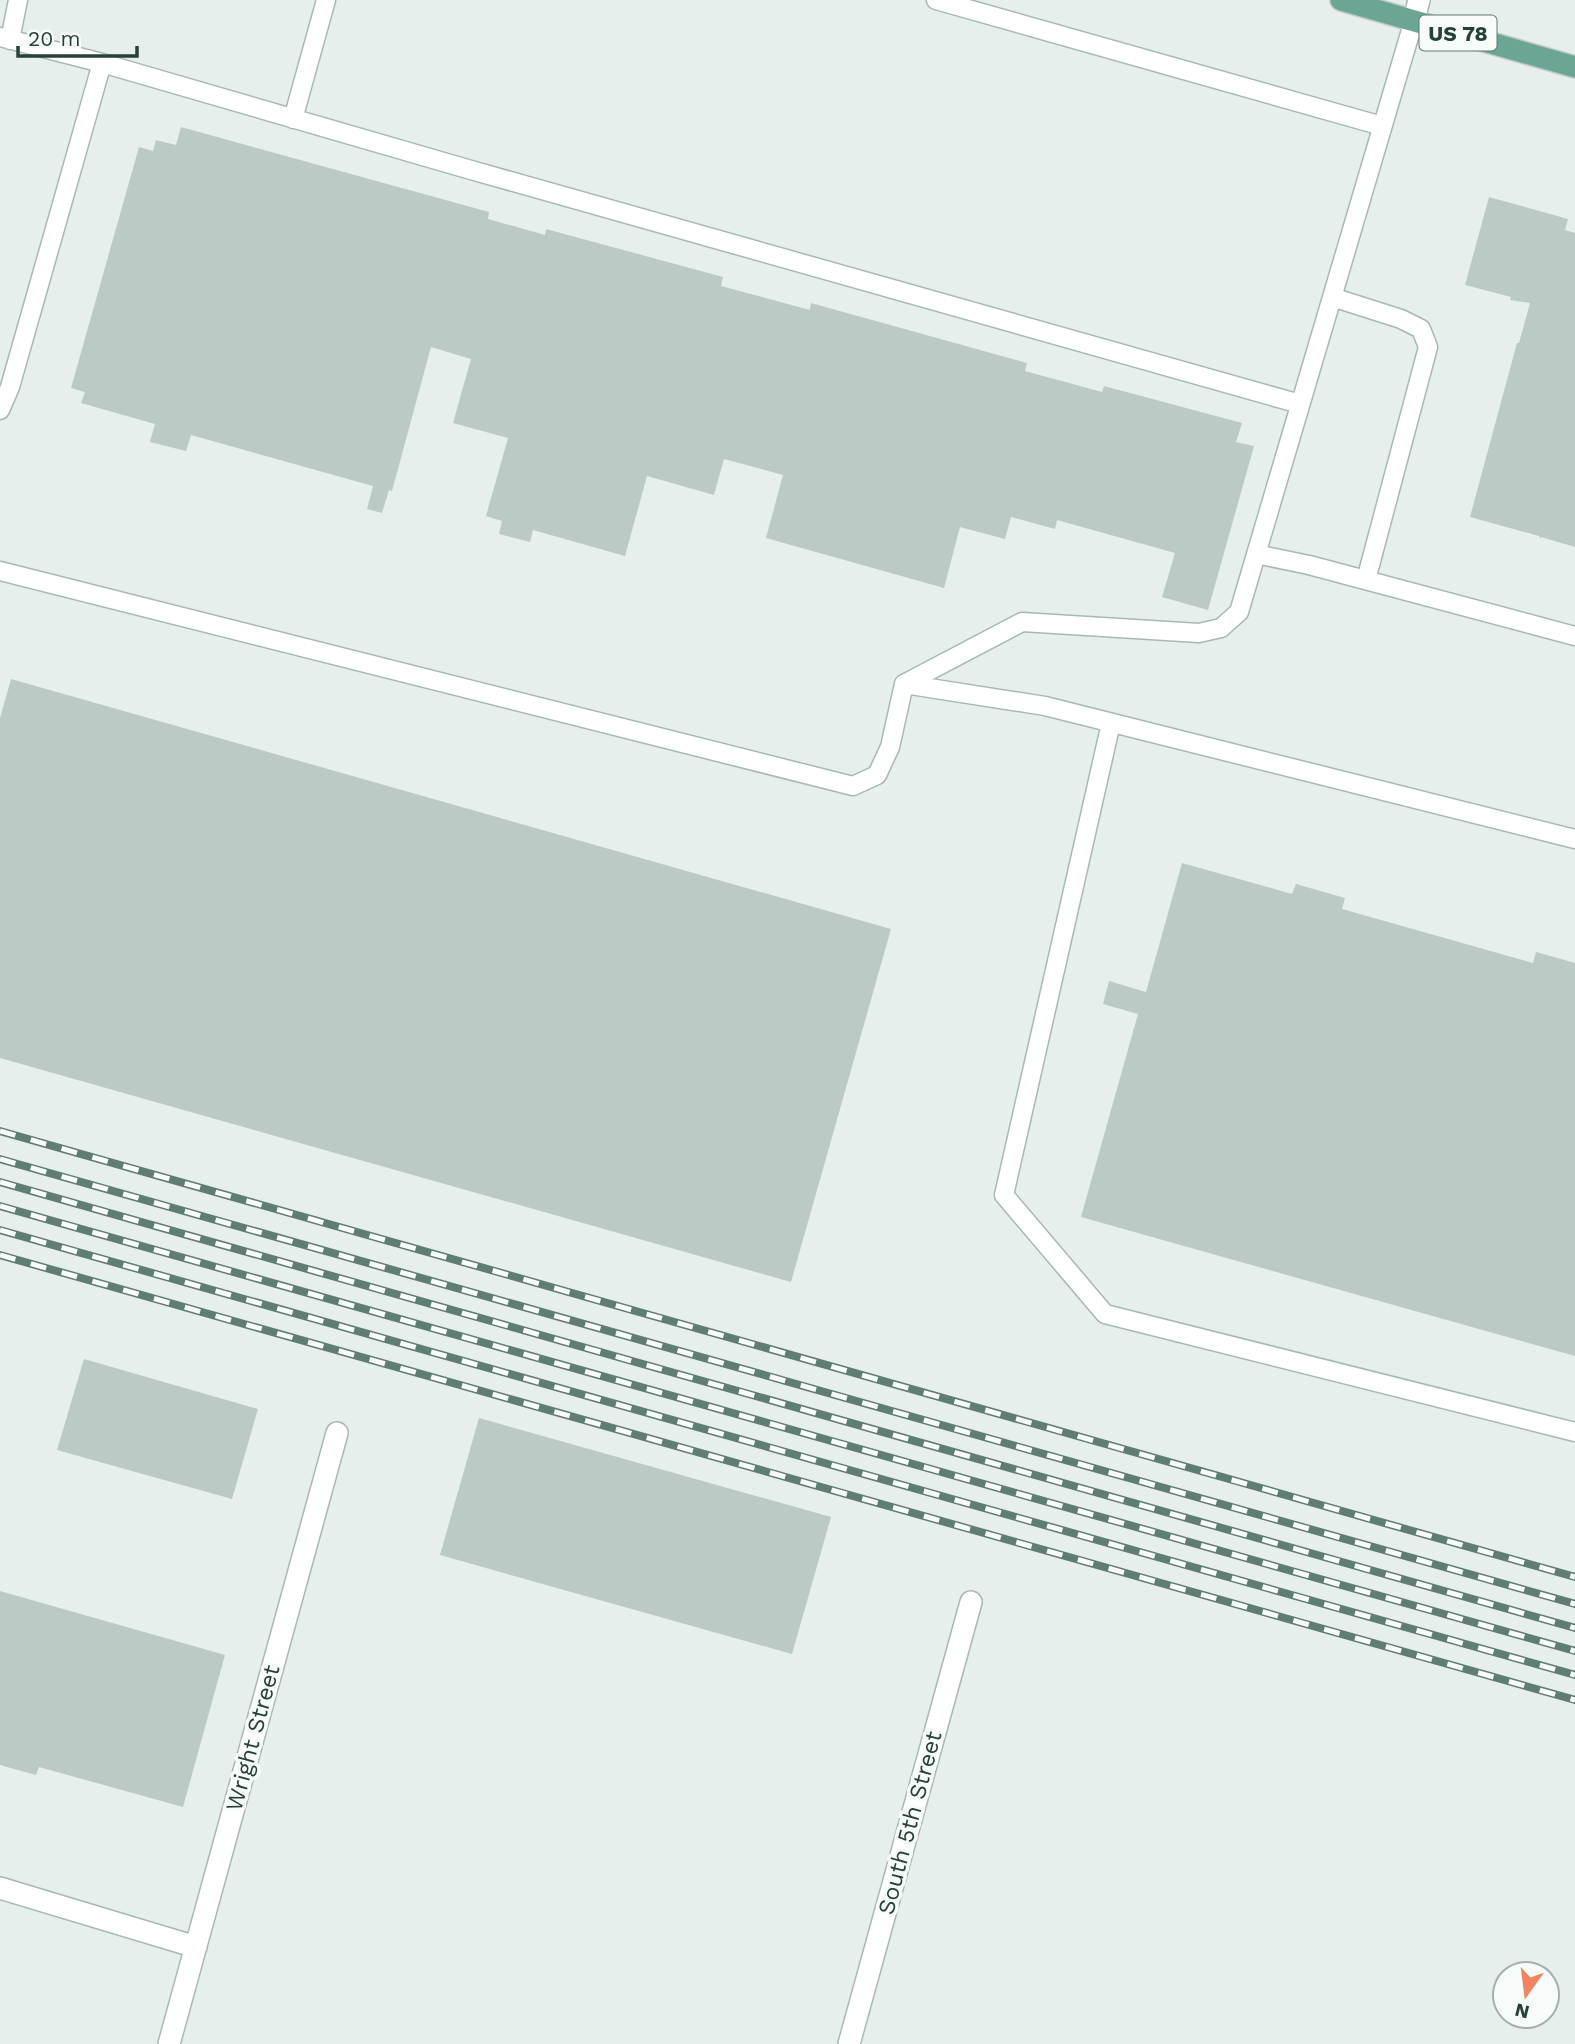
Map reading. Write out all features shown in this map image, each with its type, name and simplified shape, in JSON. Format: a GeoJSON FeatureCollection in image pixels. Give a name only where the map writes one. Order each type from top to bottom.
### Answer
{"type":"FeatureCollection","features":[{"type":"Feature","properties":{"kind":"main road","name":"US 78"},"geometry":{"type":"LineString","coordinates":[[1341,0],[1416,10],[1575,67]]}},
{"type":"Feature","properties":{"kind":"street","name":"Wright Street"},"geometry":{"type":"LineString","coordinates":[[169,2044],[338,1433]]}},
{"type":"Feature","properties":{"kind":"street","name":"South 5th Street"},"geometry":{"type":"LineString","coordinates":[[849,2044],[971,1602]]}},
{"type":"Feature","properties":{"kind":"street"},"geometry":{"type":"LineString","coordinates":[[0,1888],[196,1947]]}},
{"type":"Feature","properties":{"kind":"lane"},"geometry":{"type":"LineString","coordinates":[[18,0],[5,38],[102,63],[1300,404]]}},
{"type":"Feature","properties":{"kind":"lane"},"geometry":{"type":"LineString","coordinates":[[293,119],[326,0]]}},
{"type":"Feature","properties":{"kind":"lane"},"geometry":{"type":"LineString","coordinates":[[936,0],[978,6],[1382,126]]}},
{"type":"Feature","properties":{"kind":"lane"},"geometry":{"type":"LineString","coordinates":[[0,571],[853,786],[877,775],[890,747],[904,684],[1022,622],[1199,633],[1221,628],[1239,612],[1416,10]]}},
{"type":"Feature","properties":{"kind":"lane"},"geometry":{"type":"LineString","coordinates":[[0,411],[5,385],[102,63]]}},
{"type":"Feature","properties":{"kind":"lane"},"geometry":{"type":"LineString","coordinates":[[1332,297],[1401,319],[1421,329],[1428,347],[1366,580]]}},
{"type":"Feature","properties":{"kind":"lane"},"geometry":{"type":"LineString","coordinates":[[1256,554],[1366,580],[1575,636]]}},
{"type":"Feature","properties":{"kind":"lane"},"geometry":{"type":"LineString","coordinates":[[904,684],[1045,706],[1575,839]]}},
{"type":"Feature","properties":{"kind":"lane"},"geometry":{"type":"LineString","coordinates":[[1111,723],[1004,1195],[1105,1314],[1575,1432]]}},
{"type":"Feature","properties":{"kind":"building"},"geometry":{"type":"Polygon","coordinates":[[[181,127],[489,212],[488,219],[545,235],[546,229],[723,277],[721,286],[810,310],[811,303],[1027,363],[1025,371],[1102,392],[1104,386],[1242,423],[1236,442],[1254,446],[1208,610],[1162,597],[1175,553],[1057,520],[1055,529],[1011,517],[1005,539],[960,527],[944,588],[766,538],[783,475],[724,459],[714,495],[647,476],[625,556],[533,530],[530,542],[499,534],[502,521],[486,516],[508,438],[453,423],[471,359],[431,347],[392,491],[389,490],[382,513],[367,509],[373,486],[191,435],[186,451],[150,442],[155,424],[81,403],[85,392],[71,388],[139,147],[153,151],[156,140],[176,145],[181,127]]]}},
{"type":"Feature","properties":{"kind":"building"},"geometry":{"type":"Polygon","coordinates":[[[1489,197],[1568,219],[1565,230],[1575,233],[1575,547],[1470,517],[1530,303],[1510,300],[1511,297],[1465,285],[1489,197]]]}},
{"type":"Feature","properties":{"kind":"building"},"geometry":{"type":"Polygon","coordinates":[[[11,679],[891,929],[791,1282],[0,1058],[0,718],[11,679]]]}},
{"type":"Feature","properties":{"kind":"building"},"geometry":{"type":"Polygon","coordinates":[[[1182,863],[1292,894],[1296,884],[1345,898],[1342,909],[1533,963],[1536,952],[1575,963],[1575,1356],[1081,1217],[1138,1014],[1103,1004],[1109,981],[1146,992],[1182,863]]]}},
{"type":"Feature","properties":{"kind":"building"},"geometry":{"type":"Polygon","coordinates":[[[84,1359],[258,1409],[232,1499],[57,1450],[84,1359]]]}},
{"type":"Feature","properties":{"kind":"building"},"geometry":{"type":"Polygon","coordinates":[[[479,1418],[831,1517],[792,1654],[440,1555],[479,1418]]]}},
{"type":"Feature","properties":{"kind":"building"},"geometry":{"type":"Polygon","coordinates":[[[0,1591],[225,1655],[183,1807],[39,1767],[36,1775],[0,1765],[0,1591]]]}},
{"type":"Feature","properties":{"kind":"railway"},"geometry":{"type":"LineString","coordinates":[[0,1131],[1575,1577]]}},
{"type":"Feature","properties":{"kind":"railway"},"geometry":{"type":"LineString","coordinates":[[0,1159],[1575,1604]]}},
{"type":"Feature","properties":{"kind":"railway"},"geometry":{"type":"LineString","coordinates":[[0,1182],[1575,1628]]}},
{"type":"Feature","properties":{"kind":"railway"},"geometry":{"type":"LineString","coordinates":[[0,1206],[1575,1651]]}},
{"type":"Feature","properties":{"kind":"railway"},"geometry":{"type":"LineString","coordinates":[[0,1230],[1575,1675]]}},
{"type":"Feature","properties":{"kind":"railway"},"geometry":{"type":"LineString","coordinates":[[0,1255],[1575,1700]]}}]}
